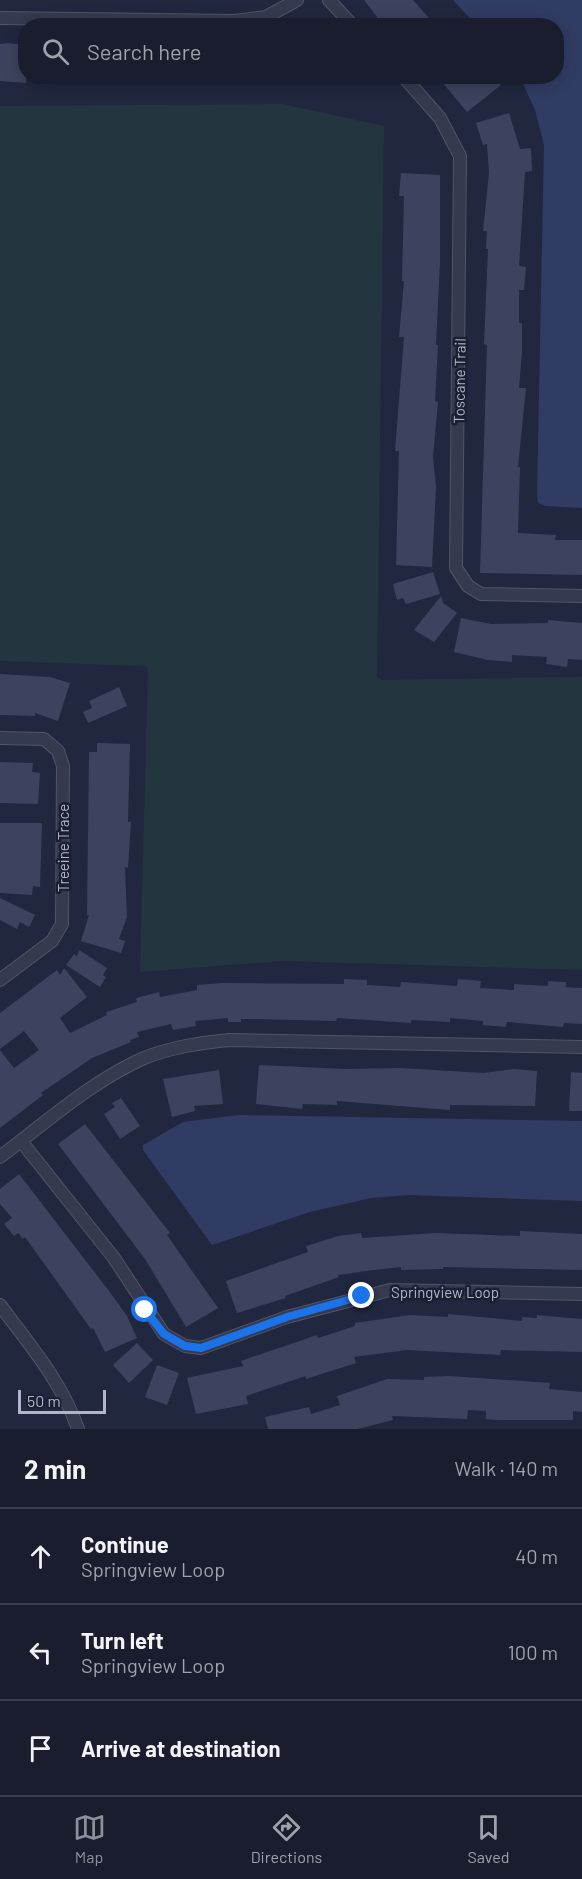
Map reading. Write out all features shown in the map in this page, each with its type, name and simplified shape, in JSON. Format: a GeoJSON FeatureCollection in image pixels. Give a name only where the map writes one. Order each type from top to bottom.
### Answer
{"type":"FeatureCollection","features":[{"type":"Feature","properties":{"kind":"street"},"geometry":{"type":"LineString","coordinates":[[258,18],[266,17],[297,0]]}},
{"type":"Feature","properties":{"kind":"street"},"geometry":{"type":"LineString","coordinates":[[329,0],[346,18]]}},
{"type":"Feature","properties":{"kind":"street"},"geometry":{"type":"LineString","coordinates":[[0,18],[18,18]]}},
{"type":"Feature","properties":{"kind":"street","name":"Toscane Trail"},"geometry":{"type":"LineString","coordinates":[[410,84],[440,118],[460,156],[456,568],[468,586],[481,594],[582,596]]}},
{"type":"Feature","properties":{"kind":"street","name":"Treeine Trace"},"geometry":{"type":"LineString","coordinates":[[0,738],[44,739],[58,751],[63,766],[63,898],[62,924],[52,941],[0,980]]}},
{"type":"Feature","properties":{"kind":"street"},"geometry":{"type":"LineString","coordinates":[[0,1157],[112,1075],[145,1058],[190,1044],[230,1040],[582,1047]]}},
{"type":"Feature","properties":{"kind":"street","name":"Springview Loop"},"geometry":{"type":"LineString","coordinates":[[21,1141],[114,1258],[164,1334],[185,1346],[201,1348],[287,1317],[390,1290],[582,1294]]}},
{"type":"Feature","properties":{"kind":"street"},"geometry":{"type":"LineString","coordinates":[[0,1305],[49,1370],[71,1409],[78,1429]]}},
{"type":"Feature","properties":{"kind":"shaded area"},"geometry":{"type":"Polygon","coordinates":[[[283,104],[384,126],[377,677],[382,680],[582,677],[582,970],[282,961],[140,972],[148,668],[144,666],[0,661],[0,106],[283,104]]]}},
{"type":"Feature","properties":{"kind":"water"},"geometry":{"type":"Polygon","coordinates":[[[453,0],[582,0],[582,508],[545,506],[538,503],[537,495],[544,145],[535,110],[523,84],[564,84],[564,18],[470,18],[453,0]]]}},
{"type":"Feature","properties":{"kind":"water"},"geometry":{"type":"Polygon","coordinates":[[[237,1115],[582,1121],[582,1201],[408,1195],[371,1198],[310,1212],[212,1245],[143,1150],[143,1145],[183,1122],[237,1115]]]}},
{"type":"Feature","properties":{"kind":"building"},"geometry":{"type":"Polygon","coordinates":[[[364,0],[413,0],[429,18],[378,18],[364,0]]]}},
{"type":"Feature","properties":{"kind":"building"},"geometry":{"type":"Polygon","coordinates":[[[0,44],[18,44],[18,82],[0,81],[0,44]]]}},
{"type":"Feature","properties":{"kind":"building"},"geometry":{"type":"Polygon","coordinates":[[[444,84],[500,84],[501,85],[467,112],[444,84]]]}},
{"type":"Feature","properties":{"kind":"building"},"geometry":{"type":"Polygon","coordinates":[[[509,113],[520,149],[531,148],[532,171],[525,172],[519,266],[526,267],[524,290],[519,290],[522,352],[519,388],[526,388],[518,467],[520,467],[518,533],[556,535],[555,540],[582,540],[582,575],[480,573],[488,249],[486,249],[487,231],[483,231],[489,173],[487,144],[483,145],[476,123],[509,113]]]}},
{"type":"Feature","properties":{"kind":"building"},"geometry":{"type":"Polygon","coordinates":[[[401,173],[440,175],[440,261],[435,401],[438,402],[433,457],[436,487],[432,567],[396,565],[399,451],[395,451],[404,337],[399,337],[404,281],[402,281],[404,196],[399,196],[401,173]]]}},
{"type":"Feature","properties":{"kind":"building"},"geometry":{"type":"Polygon","coordinates":[[[433,572],[440,594],[406,604],[403,598],[397,600],[393,584],[433,572]]]}},
{"type":"Feature","properties":{"kind":"building"},"geometry":{"type":"Polygon","coordinates":[[[441,596],[443,603],[457,613],[434,642],[414,630],[441,596]]]}},
{"type":"Feature","properties":{"kind":"building"},"geometry":{"type":"Polygon","coordinates":[[[461,618],[491,624],[548,623],[548,620],[582,623],[582,660],[568,659],[567,667],[546,664],[547,657],[512,655],[512,662],[488,660],[454,652],[461,618]]]}},
{"type":"Feature","properties":{"kind":"building"},"geometry":{"type":"Polygon","coordinates":[[[0,674],[50,677],[70,683],[58,721],[35,713],[35,716],[0,715],[0,674]]]}},
{"type":"Feature","properties":{"kind":"building"},"geometry":{"type":"Polygon","coordinates":[[[119,687],[127,706],[88,723],[83,712],[92,708],[89,701],[119,687]]]}},
{"type":"Feature","properties":{"kind":"building"},"geometry":{"type":"Polygon","coordinates":[[[97,743],[130,744],[128,822],[131,822],[128,868],[125,867],[127,917],[119,939],[125,941],[121,953],[81,941],[89,915],[87,915],[89,752],[97,752],[97,743]]]}},
{"type":"Feature","properties":{"kind":"building"},"geometry":{"type":"Polygon","coordinates":[[[0,762],[33,763],[32,772],[40,773],[38,804],[0,803],[0,762]]]}},
{"type":"Feature","properties":{"kind":"building"},"geometry":{"type":"Polygon","coordinates":[[[0,823],[42,823],[40,887],[33,886],[32,895],[0,893],[0,823]]]}},
{"type":"Feature","properties":{"kind":"building"},"geometry":{"type":"Polygon","coordinates":[[[0,898],[35,915],[29,927],[20,922],[17,929],[0,920],[0,898]]]}},
{"type":"Feature","properties":{"kind":"building"},"geometry":{"type":"Polygon","coordinates":[[[79,950],[107,968],[103,975],[106,977],[100,987],[66,965],[74,954],[77,956],[79,950]]]}},
{"type":"Feature","properties":{"kind":"building"},"geometry":{"type":"Polygon","coordinates":[[[64,968],[87,997],[60,1018],[70,1033],[107,1015],[106,1012],[137,1002],[136,998],[159,992],[160,997],[197,990],[197,985],[224,983],[344,984],[344,979],[367,980],[367,985],[400,987],[401,982],[457,986],[458,979],[481,981],[480,988],[514,990],[514,984],[548,986],[548,981],[566,982],[566,987],[582,988],[582,1024],[564,1023],[563,1027],[507,1022],[506,1027],[483,1025],[483,1021],[450,1018],[450,1022],[411,1020],[411,1023],[337,1018],[336,1021],[241,1019],[241,1022],[228,1022],[228,1018],[195,1021],[196,1026],[173,1030],[171,1024],[137,1032],[139,1037],[130,1040],[131,1042],[92,1058],[41,1093],[43,1095],[0,1128],[0,1050],[14,1068],[39,1050],[24,1031],[0,1049],[0,1013],[57,970],[60,975],[64,968]]]}},
{"type":"Feature","properties":{"kind":"building"},"geometry":{"type":"Polygon","coordinates":[[[259,1065],[344,1069],[401,1068],[484,1073],[514,1069],[537,1071],[535,1106],[450,1105],[450,1110],[337,1101],[337,1105],[303,1104],[302,1109],[256,1104],[259,1065]]]}},
{"type":"Feature","properties":{"kind":"building"},"geometry":{"type":"Polygon","coordinates":[[[219,1070],[223,1104],[194,1106],[195,1111],[172,1117],[163,1079],[219,1070]]]}},
{"type":"Feature","properties":{"kind":"building"},"geometry":{"type":"Polygon","coordinates":[[[571,1072],[582,1073],[582,1111],[569,1111],[571,1072]]]}},
{"type":"Feature","properties":{"kind":"building"},"geometry":{"type":"Polygon","coordinates":[[[121,1098],[140,1126],[120,1139],[104,1114],[115,1107],[112,1103],[121,1098]]]}},
{"type":"Feature","properties":{"kind":"building"},"geometry":{"type":"Polygon","coordinates":[[[85,1124],[170,1233],[167,1235],[218,1308],[186,1327],[145,1259],[58,1144],[85,1124]]]}},
{"type":"Feature","properties":{"kind":"building"},"geometry":{"type":"Polygon","coordinates":[[[19,1174],[127,1316],[137,1338],[105,1352],[93,1328],[91,1329],[25,1237],[23,1239],[18,1233],[14,1236],[4,1224],[12,1218],[0,1204],[0,1189],[19,1174]]]}},
{"type":"Feature","properties":{"kind":"building"},"geometry":{"type":"Polygon","coordinates":[[[520,1231],[582,1234],[582,1270],[443,1267],[443,1269],[401,1270],[401,1267],[366,1271],[338,1275],[339,1277],[285,1296],[286,1298],[237,1313],[226,1281],[308,1252],[306,1246],[338,1236],[361,1233],[362,1238],[435,1233],[520,1236],[520,1231]]]}},
{"type":"Feature","properties":{"kind":"building"},"geometry":{"type":"Polygon","coordinates":[[[448,1314],[522,1321],[522,1317],[537,1318],[537,1315],[582,1319],[582,1352],[501,1350],[500,1355],[407,1350],[354,1357],[356,1363],[306,1379],[306,1376],[246,1396],[248,1404],[196,1414],[187,1378],[243,1366],[241,1361],[317,1335],[318,1338],[355,1326],[355,1323],[410,1315],[448,1317],[448,1314]]]}},
{"type":"Feature","properties":{"kind":"building"},"geometry":{"type":"Polygon","coordinates":[[[137,1343],[153,1360],[129,1383],[113,1365],[137,1343]]]}},
{"type":"Feature","properties":{"kind":"building"},"geometry":{"type":"Polygon","coordinates":[[[157,1365],[179,1373],[167,1405],[145,1397],[157,1365]]]}},
{"type":"Feature","properties":{"kind":"building"},"geometry":{"type":"Polygon","coordinates":[[[450,1376],[550,1383],[549,1389],[582,1392],[582,1412],[573,1411],[573,1420],[499,1420],[486,1419],[486,1411],[468,1410],[467,1419],[392,1416],[393,1420],[357,1429],[268,1429],[265,1417],[309,1407],[311,1414],[340,1405],[337,1396],[387,1379],[424,1380],[424,1377],[450,1376]]]}},
{"type":"Feature","properties":{"kind":"route"},"geometry":{"type":"LineString","coordinates":[[145,1310],[164,1334],[185,1346],[201,1348],[287,1317],[362,1296]]}}]}
